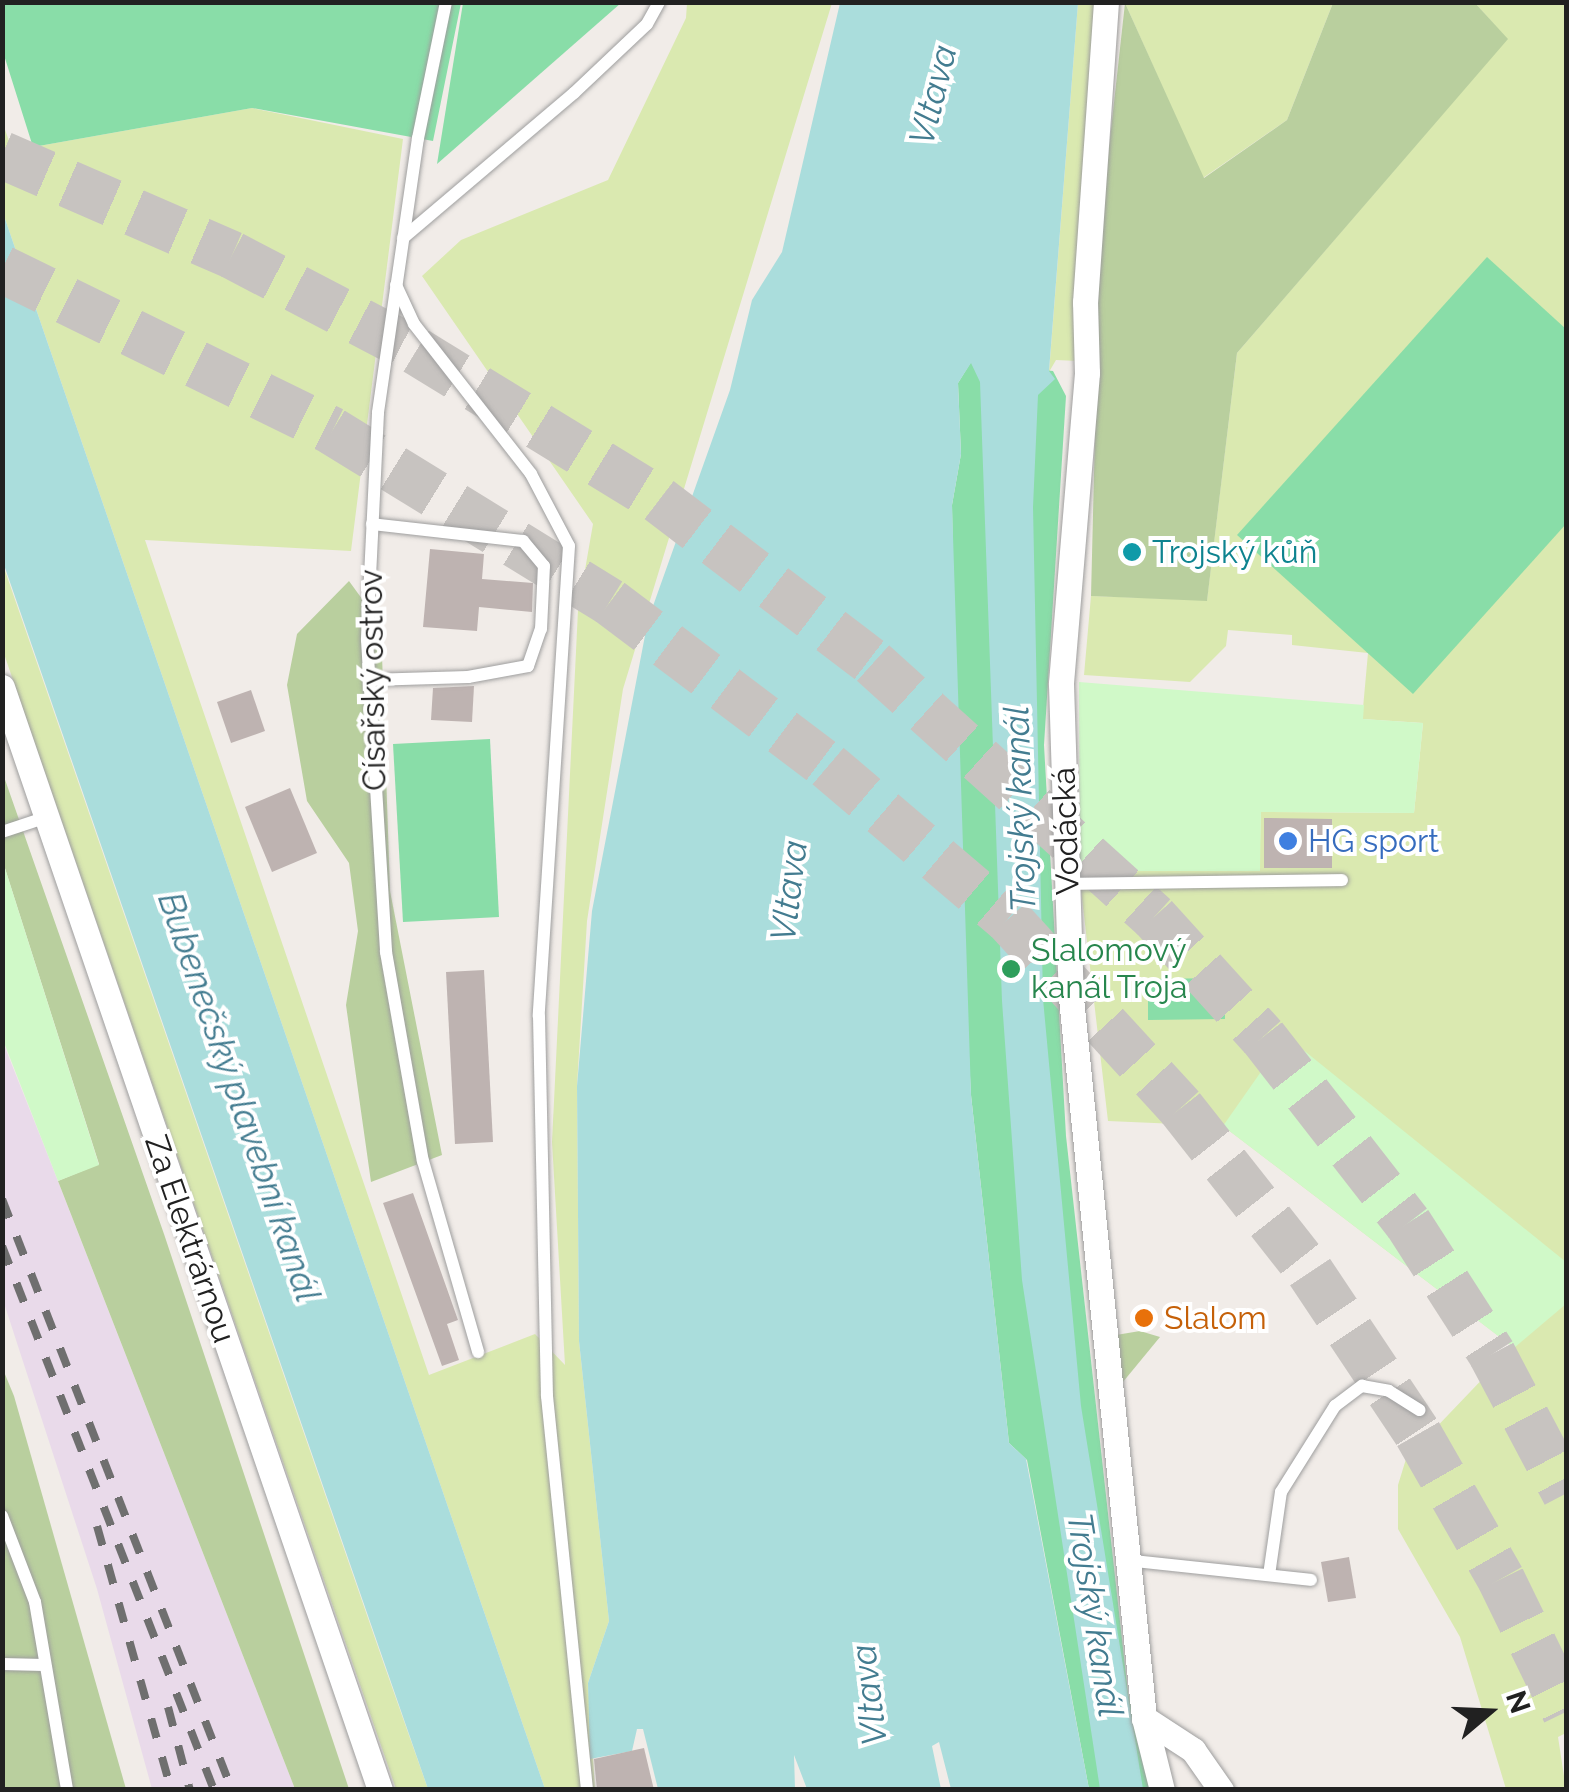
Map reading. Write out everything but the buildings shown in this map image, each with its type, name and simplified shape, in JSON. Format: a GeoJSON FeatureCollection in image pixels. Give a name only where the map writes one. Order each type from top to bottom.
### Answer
{"type":"FeatureCollection","features":[{"type":"Feature","properties":{"kind":"street","name":"Vodácká"},"geometry":{"type":"LineString","coordinates":[[1106,2],[1085,302],[1087,373],[1060,684],[1071,998],[1123,1560],[1144,1718],[1162,1790]]}},
{"type":"Feature","properties":{"kind":"street","name":"Za Elektrárnou"},"geometry":{"type":"LineString","coordinates":[[2,687],[380,1790]]}},
{"type":"Feature","properties":{"kind":"street"},"geometry":{"type":"LineString","coordinates":[[1144,1718],[1193,1750],[1221,1790]]}},
{"type":"Feature","properties":{"kind":"lane","name":"Císařský ostrov"},"geometry":{"type":"LineString","coordinates":[[446,2],[403,238],[378,413],[369,680],[386,952],[423,1161],[478,1352]]}},
{"type":"Feature","properties":{"kind":"lane"},"geometry":{"type":"LineString","coordinates":[[403,238],[574,93],[647,24],[659,2]]}},
{"type":"Feature","properties":{"kind":"lane"},"geometry":{"type":"LineString","coordinates":[[396,286],[414,324],[531,474],[569,546],[539,1016],[546,1396],[587,1790]]}},
{"type":"Feature","properties":{"kind":"lane"},"geometry":{"type":"LineString","coordinates":[[369,680],[483,676],[528,666],[541,629],[544,566],[524,541],[372,524]]}},
{"type":"Feature","properties":{"kind":"lane"},"geometry":{"type":"LineString","coordinates":[[2,832],[47,817]]}},
{"type":"Feature","properties":{"kind":"lane"},"geometry":{"type":"LineString","coordinates":[[1068,884],[1342,880]]}},
{"type":"Feature","properties":{"kind":"lane"},"geometry":{"type":"LineString","coordinates":[[1268,1574],[1280,1492],[1335,1406],[1362,1386],[1389,1391],[1420,1410]]}},
{"type":"Feature","properties":{"kind":"lane"},"geometry":{"type":"LineString","coordinates":[[2,1516],[35,1602],[67,1790]]}},
{"type":"Feature","properties":{"kind":"lane"},"geometry":{"type":"LineString","coordinates":[[1123,1560],[1311,1580]]}},
{"type":"Feature","properties":{"kind":"lane"},"geometry":{"type":"LineString","coordinates":[[2,1664],[44,1665]]}},
{"type":"Feature","properties":{"kind":"shaded area"},"geometry":{"type":"Polygon","coordinates":[[[2,1040],[295,1789],[152,1789],[97,1589],[3,1300],[2,1040]]]}},
{"type":"Feature","properties":{"kind":"green space"},"geometry":{"type":"Polygon","coordinates":[[[2,3],[461,3],[433,141],[252,108],[33,147],[3,52],[2,3]]]}},
{"type":"Feature","properties":{"kind":"green space"},"geometry":{"type":"Polygon","coordinates":[[[463,3],[621,3],[437,164],[463,3]]]}},
{"type":"Feature","properties":{"kind":"green space"},"geometry":{"type":"Polygon","coordinates":[[[687,3],[832,3],[623,689],[587,921],[577,1086],[579,1341],[609,1621],[588,1683],[595,1789],[545,1789],[3,213],[2,121],[20,172],[33,147],[252,108],[403,139],[351,551],[145,540],[429,1375],[535,1334],[565,1365],[552,1142],[578,610],[593,524],[422,276],[461,240],[608,180],[686,18],[687,3]]]}},
{"type":"Feature","properties":{"kind":"green space"},"geometry":{"type":"Polygon","coordinates":[[[1078,3],[1106,3],[1078,361],[1056,360],[1049,372],[1078,3]]]}},
{"type":"Feature","properties":{"kind":"green space"},"geometry":{"type":"Polygon","coordinates":[[[1125,3],[1333,3],[1287,120],[1203,178],[1125,3]]]}},
{"type":"Feature","properties":{"kind":"green space"},"geometry":{"type":"Polygon","coordinates":[[[1125,3],[1204,178],[1287,120],[1333,3],[1475,3],[1508,39],[1237,353],[1207,601],[1091,596],[1100,229],[1125,3]]]}},
{"type":"Feature","properties":{"kind":"green space"},"geometry":{"type":"Polygon","coordinates":[[[1475,3],[1566,3],[1566,1733],[1558,1737],[1566,1789],[1506,1789],[1460,1637],[1398,1529],[1398,1485],[1406,1459],[1513,1347],[1223,1126],[1108,1121],[1080,871],[1259,871],[1261,812],[1414,813],[1423,723],[1362,719],[1368,653],[1292,645],[1292,635],[1228,630],[1226,646],[1190,682],[1084,675],[1091,596],[1207,600],[1237,353],[1507,39],[1475,3]]]}},
{"type":"Feature","properties":{"kind":"green space"},"geometry":{"type":"Polygon","coordinates":[[[1487,257],[1566,329],[1566,524],[1413,694],[1237,535],[1487,257]]]}},
{"type":"Feature","properties":{"kind":"green space","name":"Slalomový kanál Troja"},"geometry":{"type":"Polygon","coordinates":[[[971,362],[1053,371],[1066,396],[1044,745],[1066,1136],[1128,1693],[1150,1789],[1089,1789],[1027,1460],[1009,1443],[971,1095],[958,842],[952,505],[961,454],[958,383],[971,362]]]}},
{"type":"Feature","properties":{"kind":"green space"},"geometry":{"type":"Polygon","coordinates":[[[2,562],[428,1789],[396,1789],[3,651],[2,562]]]}},
{"type":"Feature","properties":{"kind":"green space"},"geometry":{"type":"Polygon","coordinates":[[[349,581],[381,625],[390,891],[442,1155],[371,1182],[346,1005],[358,931],[349,863],[307,801],[287,685],[297,634],[349,581]]]}},
{"type":"Feature","properties":{"kind":"green space"},"geometry":{"type":"Polygon","coordinates":[[[1079,682],[1364,705],[1363,719],[1423,723],[1414,813],[1261,812],[1260,871],[1080,871],[1079,682]]]}},
{"type":"Feature","properties":{"kind":"green space"},"geometry":{"type":"Polygon","coordinates":[[[490,739],[499,917],[403,922],[393,744],[490,739]]]}},
{"type":"Feature","properties":{"kind":"green space"},"geometry":{"type":"Polygon","coordinates":[[[2,771],[164,1234],[349,1789],[295,1789],[58,1181],[99,1164],[3,862],[2,771]]]}},
{"type":"Feature","properties":{"kind":"green space"},"geometry":{"type":"Polygon","coordinates":[[[3,862],[99,1165],[58,1181],[3,1040],[3,862]]]}},
{"type":"Feature","properties":{"kind":"green space"},"geometry":{"type":"Polygon","coordinates":[[[1224,978],[1225,1019],[1148,1020],[1148,979],[1224,978]]]}},
{"type":"Feature","properties":{"kind":"green space"},"geometry":{"type":"Polygon","coordinates":[[[1286,1036],[1566,1262],[1566,1304],[1514,1348],[1223,1126],[1286,1036]]]}},
{"type":"Feature","properties":{"kind":"green space"},"geometry":{"type":"Polygon","coordinates":[[[1140,1331],[1160,1337],[1118,1388],[1116,1335],[1140,1331]]]}},
{"type":"Feature","properties":{"kind":"green space"},"geometry":{"type":"Polygon","coordinates":[[[2,1367],[14,1396],[126,1789],[3,1789],[2,1367]]]}},
{"type":"Feature","properties":{"kind":"water"},"geometry":{"type":"Polygon","coordinates":[[[840,3],[1078,3],[1049,371],[1055,379],[1038,395],[1033,507],[1043,999],[1081,1406],[1143,1789],[1100,1789],[1022,1280],[1002,1001],[980,382],[971,363],[958,383],[961,454],[952,505],[971,1095],[1009,1443],[1026,1459],[1089,1789],[951,1789],[939,1742],[932,1746],[941,1789],[807,1789],[794,1755],[795,1789],[658,1789],[643,1729],[637,1729],[632,1751],[590,1759],[588,1683],[609,1621],[579,1341],[577,1086],[592,911],[648,620],[730,390],[752,300],[782,252],[840,3]]]}},
{"type":"Feature","properties":{"kind":"water","name":"Bubenečský plavební kanál"},"geometry":{"type":"Polygon","coordinates":[[[3,213],[545,1789],[428,1789],[3,562],[3,213]]]}},
{"type":"Feature","properties":{"kind":"tunnel"},"geometry":{"type":"LineString","coordinates":[[2,155],[232,255],[416,351],[659,500],[873,663],[1154,917],[1263,1037],[1408,1223],[1492,1354],[1566,1494]]}},
{"type":"Feature","properties":{"kind":"tunnel"},"geometry":{"type":"LineString","coordinates":[[2,269],[332,431],[610,602],[828,766],[1008,919],[1181,1108],[1310,1272],[1418,1434],[1501,1579],[1566,1712]]}},
{"type":"Feature","properties":{"kind":"railway"},"geometry":{"type":"LineString","coordinates":[[2,1199],[232,1790]]}},
{"type":"Feature","properties":{"kind":"railway"},"geometry":{"type":"LineString","coordinates":[[2,1246],[214,1790]]}},
{"type":"Feature","properties":{"kind":"railway"},"geometry":{"type":"LineString","coordinates":[[97,1526],[171,1790]]}},
{"type":"Feature","properties":{"kind":"railway"},"geometry":{"type":"LineString","coordinates":[[168,1707],[190,1790]]}},
{"type":"Feature","properties":{"kind":"place","name":"Trojský kůň"},"geometry":{"type":"Point","coordinates":[1132,552]}},
{"type":"Feature","properties":{"kind":"place","name":"HG sport"},"geometry":{"type":"Point","coordinates":[1288,841]}},
{"type":"Feature","properties":{"kind":"place","name":"Slalomový kanál Troja"},"geometry":{"type":"Point","coordinates":[1011,969]}},
{"type":"Feature","properties":{"kind":"place","name":"Slalom"},"geometry":{"type":"Point","coordinates":[1144,1318]}},
{"type":"Feature","properties":{"kind":"water label","name":"Vltava"},"geometry":{"type":"Point","coordinates":[933,95]}},
{"type":"Feature","properties":{"kind":"water label","name":"Trojský kanál"},"geometry":{"type":"Point","coordinates":[1020,809]}},
{"type":"Feature","properties":{"kind":"water label","name":"Vltava"},"geometry":{"type":"Point","coordinates":[789,891]}},
{"type":"Feature","properties":{"kind":"water label","name":"Trojský kanál"},"geometry":{"type":"Point","coordinates":[1095,1615]}},
{"type":"Feature","properties":{"kind":"water label","name":"Vltava"},"geometry":{"type":"Point","coordinates":[869,1695]}}]}
